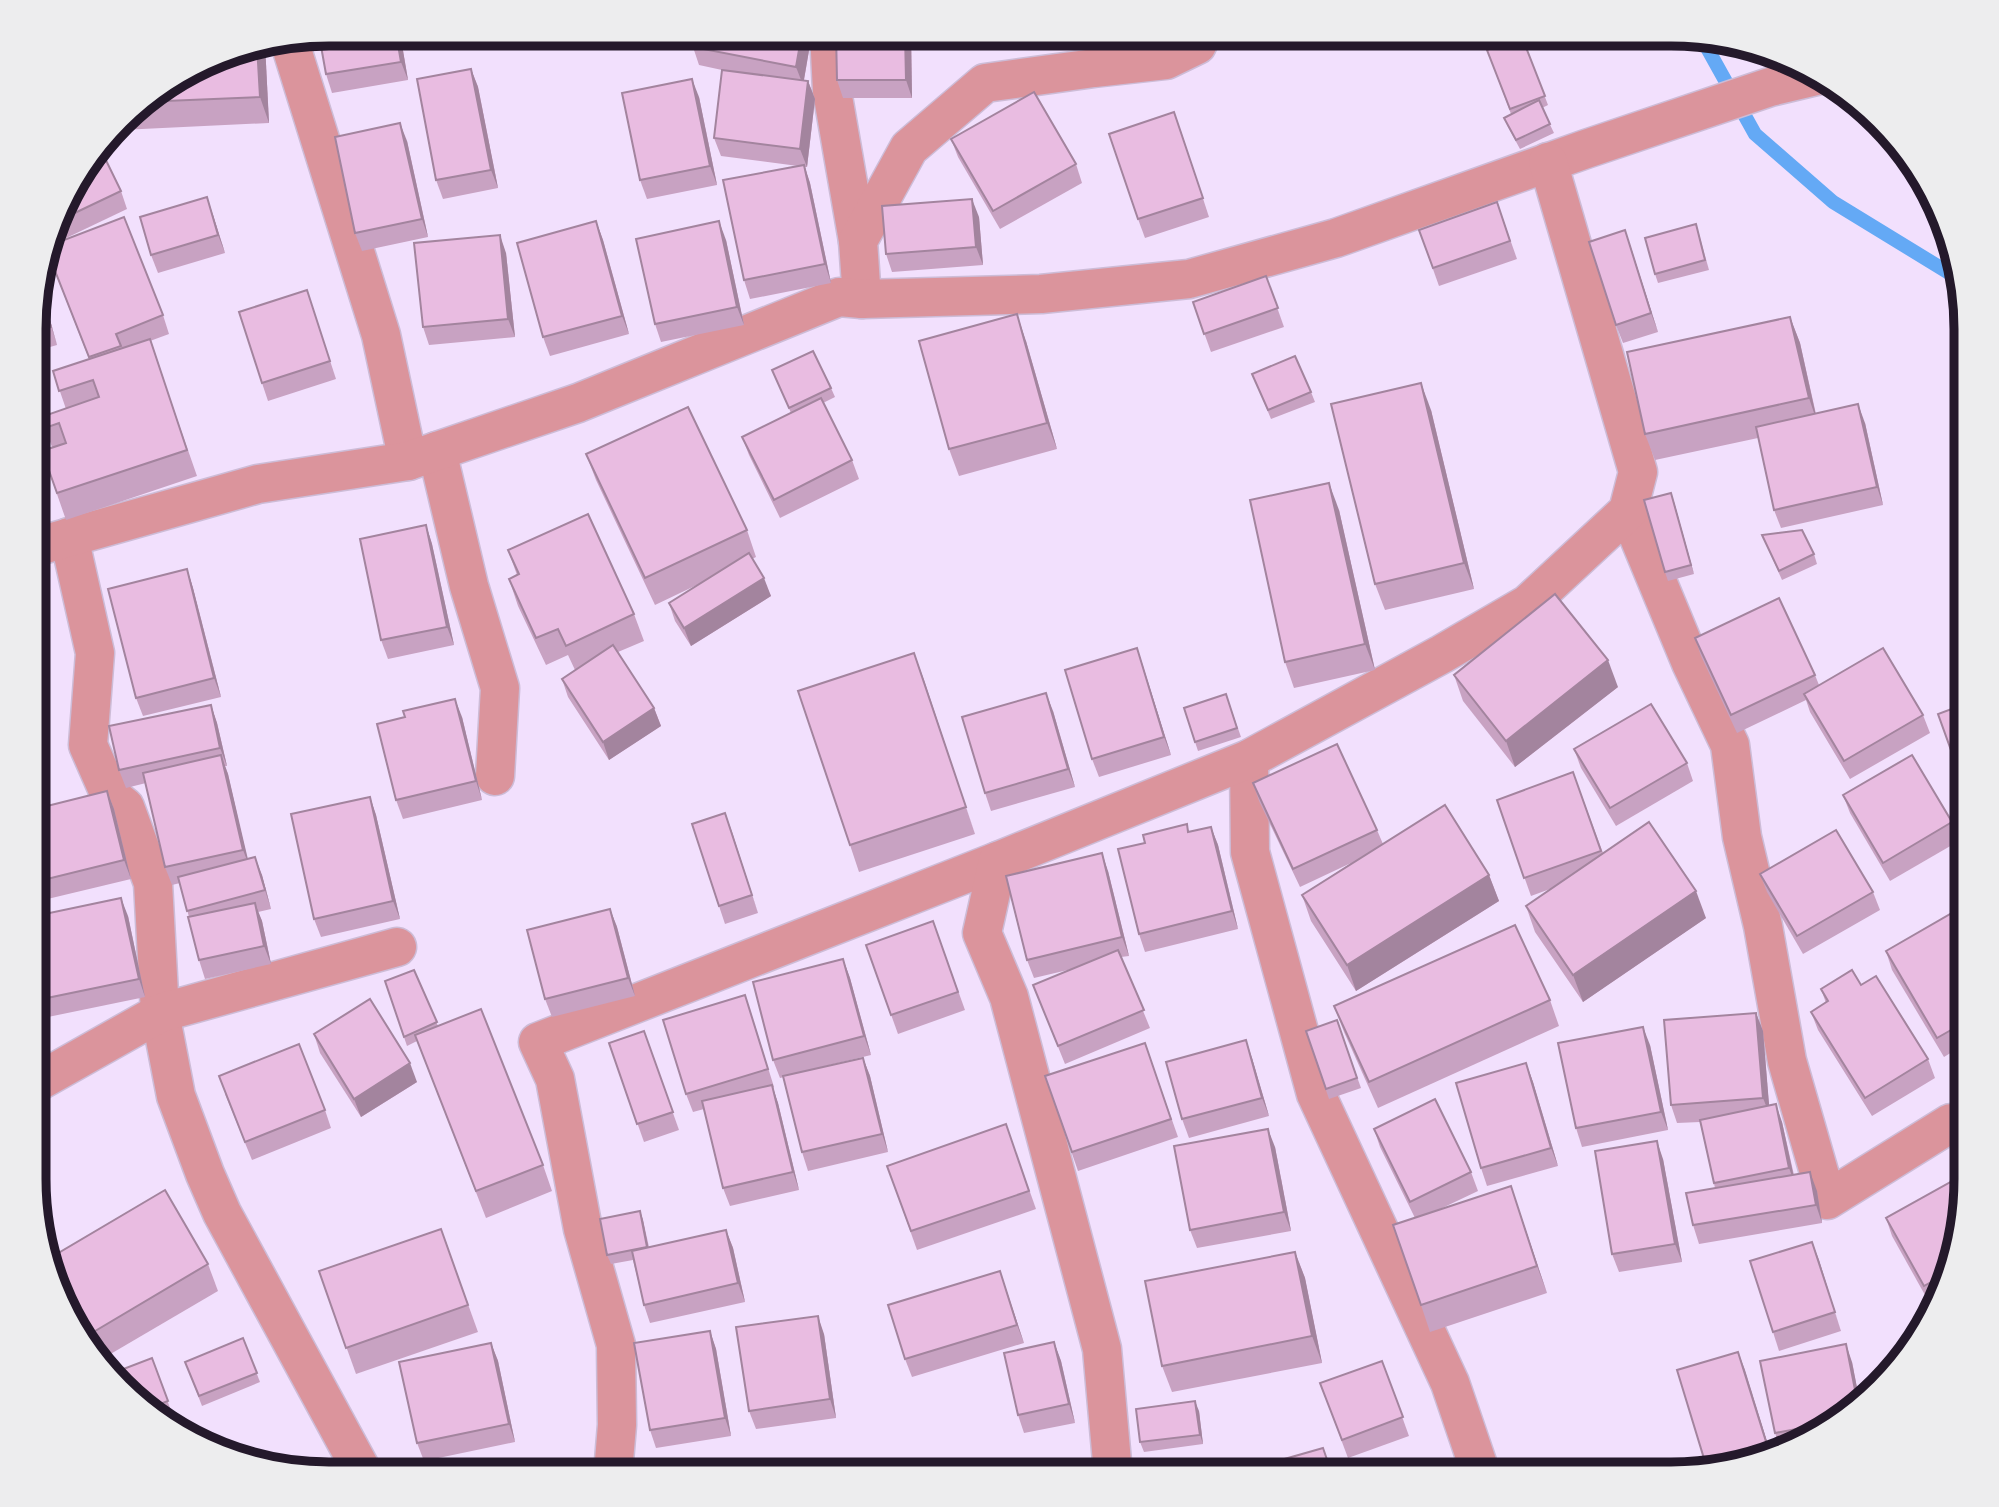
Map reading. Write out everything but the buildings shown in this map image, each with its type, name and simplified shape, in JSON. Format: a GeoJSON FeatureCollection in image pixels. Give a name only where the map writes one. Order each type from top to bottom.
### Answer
{"type":"FeatureCollection","features":[{"type":"Feature","properties":{"kind":"street"},"geometry":{"type":"LineString","coordinates":[[830,46],[832,91],[858,241],[862,299]]}},
{"type":"Feature","properties":{"kind":"street"},"geometry":{"type":"LineString","coordinates":[[858,241],[909,148],[985,83],[1166,60],[1194,46]]}},
{"type":"Feature","properties":{"kind":"street"},"geometry":{"type":"LineString","coordinates":[[292,48],[382,335],[469,586],[500,688],[495,776]]}},
{"type":"Feature","properties":{"kind":"street"},"geometry":{"type":"LineString","coordinates":[[357,1462],[222,1213],[176,1096],[160,1013],[153,883],[125,807],[110,795],[88,745],[95,653],[52,542],[258,484],[423,456],[578,404],[839,297],[862,299],[1041,294],[1189,279],[1336,238],[1548,162],[1804,79]]}},
{"type":"Feature","properties":{"kind":"street"},"geometry":{"type":"LineString","coordinates":[[614,1462],[617,1425],[617,1345],[583,1229],[555,1079],[538,1042],[998,862],[1249,759],[1528,604],[1628,511],[1638,472],[1548,162]]}},
{"type":"Feature","properties":{"kind":"street"},"geometry":{"type":"LineString","coordinates":[[1628,511],[1691,663],[1730,745],[1742,837],[1763,926],[1787,1061],[1826,1199],[1951,1123],[1954,1124]]}},
{"type":"Feature","properties":{"kind":"street"},"geometry":{"type":"LineString","coordinates":[[1249,759],[1250,852],[1316,1094],[1450,1383],[1477,1462]]}},
{"type":"Feature","properties":{"kind":"street"},"geometry":{"type":"LineString","coordinates":[[998,862],[982,933],[1009,997],[1102,1349],[1112,1462]]}},
{"type":"Feature","properties":{"kind":"street"},"geometry":{"type":"LineString","coordinates":[[46,1077],[160,1013],[397,947]]}},
{"type":"Feature","properties":{"kind":"waterway"},"geometry":{"type":"LineString","coordinates":[[1707,48],[1755,134],[1833,202],[1948,272]]}}]}
